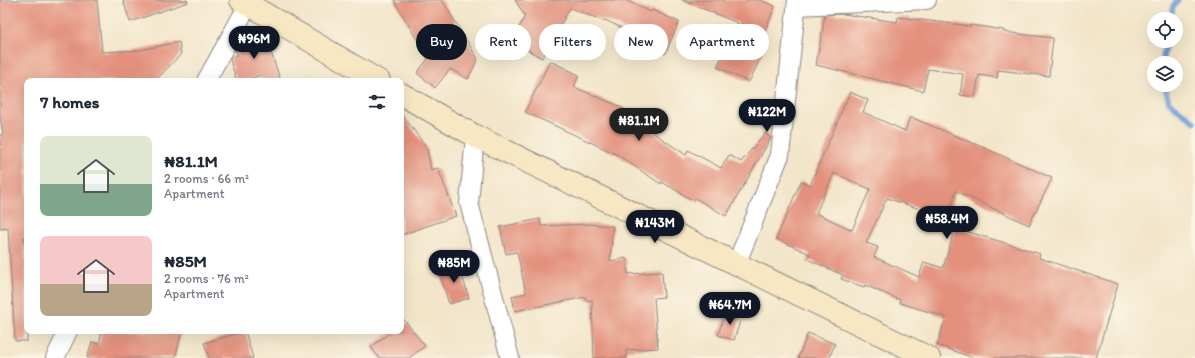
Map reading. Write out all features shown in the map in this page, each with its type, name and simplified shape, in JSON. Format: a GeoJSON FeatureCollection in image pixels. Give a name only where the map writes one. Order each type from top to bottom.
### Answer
{"type":"FeatureCollection","features":[{"type":"Feature","properties":{"kind":"main road"},"geometry":{"type":"LineString","coordinates":[[244,2],[374,78]]}},
{"type":"Feature","properties":{"kind":"main road"},"geometry":{"type":"LineString","coordinates":[[404,96],[475,136],[736,265],[929,358]]}},
{"type":"Feature","properties":{"kind":"street"},"geometry":{"type":"LineString","coordinates":[[736,265],[780,155],[797,3],[927,0]]}},
{"type":"Feature","properties":{"kind":"street"},"geometry":{"type":"LineString","coordinates":[[207,78],[244,2]]}},
{"type":"Feature","properties":{"kind":"street"},"geometry":{"type":"LineString","coordinates":[[475,136],[469,203],[510,358]]}},
{"type":"Feature","properties":{"kind":"street"},"geometry":{"type":"LineString","coordinates":[[55,358],[67,334]]}},
{"type":"Feature","properties":{"kind":"building"},"geometry":{"type":"Polygon","coordinates":[[[0,0],[97,0],[102,52],[140,50],[179,42],[181,54],[158,78],[24,78],[24,334],[27,334],[27,341],[15,341],[8,228],[0,229],[0,135],[3,134],[0,117],[0,0]]]}},
{"type":"Feature","properties":{"kind":"building"},"geometry":{"type":"Polygon","coordinates":[[[123,0],[187,0],[188,2],[130,22],[123,0]]]}},
{"type":"Feature","properties":{"kind":"building"},"geometry":{"type":"Polygon","coordinates":[[[394,0],[442,0],[457,24],[416,24],[416,38],[394,0]]]}},
{"type":"Feature","properties":{"kind":"building"},"geometry":{"type":"Polygon","coordinates":[[[515,0],[625,0],[651,12],[652,10],[679,22],[676,24],[676,29],[668,47],[668,24],[614,24],[570,8],[561,24],[539,24],[539,56],[531,52],[531,24],[521,24],[525,16],[515,0]]]}},
{"type":"Feature","properties":{"kind":"building"},"geometry":{"type":"Polygon","coordinates":[[[682,0],[760,0],[775,6],[768,24],[738,23],[682,0]]]}},
{"type":"Feature","properties":{"kind":"building"},"geometry":{"type":"Polygon","coordinates":[[[843,14],[897,22],[898,17],[971,25],[1004,30],[1004,32],[1053,38],[1049,76],[998,70],[997,78],[979,75],[975,97],[960,95],[963,74],[928,69],[923,91],[816,65],[825,15],[843,14]]]}},
{"type":"Feature","properties":{"kind":"building"},"geometry":{"type":"Polygon","coordinates":[[[258,30],[265,45],[268,44],[280,78],[262,78],[261,75],[252,78],[236,78],[230,60],[231,57],[238,55],[235,50],[242,37],[258,30]]]}},
{"type":"Feature","properties":{"kind":"building"},"geometry":{"type":"Polygon","coordinates":[[[467,41],[475,54],[475,60],[478,60],[468,79],[450,69],[435,88],[417,73],[427,60],[467,60],[467,41]]]}},
{"type":"Feature","properties":{"kind":"building"},"geometry":{"type":"Polygon","coordinates":[[[720,60],[759,60],[749,82],[717,67],[720,60]]]}},
{"type":"Feature","properties":{"kind":"building"},"geometry":{"type":"Polygon","coordinates":[[[550,61],[579,75],[574,87],[619,106],[632,114],[630,117],[686,155],[688,150],[721,168],[729,155],[741,162],[765,133],[771,138],[726,216],[695,198],[694,201],[662,182],[661,184],[616,154],[525,112],[550,61]]]}},
{"type":"Feature","properties":{"kind":"building"},"geometry":{"type":"Polygon","coordinates":[[[850,92],[868,100],[863,112],[905,131],[910,117],[1052,178],[1029,225],[956,191],[947,218],[887,198],[866,243],[878,247],[874,257],[919,277],[924,262],[943,268],[955,228],[1040,254],[1039,258],[1118,284],[1096,358],[974,358],[937,345],[946,317],[900,303],[900,300],[865,285],[864,287],[841,279],[843,275],[807,259],[810,254],[776,239],[801,181],[810,185],[850,92]],[[834,173],[816,213],[852,230],[870,189],[834,173]]]}},
{"type":"Feature","properties":{"kind":"building"},"geometry":{"type":"Polygon","coordinates":[[[404,117],[427,148],[431,170],[438,168],[456,216],[404,234],[404,117]]]}},
{"type":"Feature","properties":{"kind":"building"},"geometry":{"type":"Polygon","coordinates":[[[540,219],[541,226],[589,224],[613,226],[610,261],[626,258],[628,274],[662,272],[664,297],[654,298],[658,348],[626,350],[627,358],[594,358],[592,300],[586,301],[586,297],[515,311],[512,296],[526,293],[517,252],[506,254],[500,227],[540,219]]]}},
{"type":"Feature","properties":{"kind":"building"},"geometry":{"type":"Polygon","coordinates":[[[459,265],[469,298],[449,304],[439,271],[459,265]]]}},
{"type":"Feature","properties":{"kind":"building"},"geometry":{"type":"Polygon","coordinates":[[[725,313],[741,318],[734,340],[718,335],[725,313]]]}},
{"type":"Feature","properties":{"kind":"building"},"geometry":{"type":"Polygon","coordinates":[[[404,320],[425,346],[409,358],[379,358],[371,347],[388,334],[404,334],[404,320]]]}},
{"type":"Feature","properties":{"kind":"building"},"geometry":{"type":"Polygon","coordinates":[[[808,333],[835,344],[829,358],[798,358],[808,333]]]}},
{"type":"Feature","properties":{"kind":"building"},"geometry":{"type":"Polygon","coordinates":[[[101,334],[181,334],[175,358],[87,358],[92,342],[99,344],[101,334]]]}},
{"type":"Feature","properties":{"kind":"building"},"geometry":{"type":"Polygon","coordinates":[[[235,334],[246,334],[253,358],[209,358],[204,343],[235,334]]]}},
{"type":"Feature","properties":{"kind":"waterway"},"geometry":{"type":"LineString","coordinates":[[1172,12],[1173,6],[1178,0]]}},
{"type":"Feature","properties":{"kind":"waterway"},"geometry":{"type":"LineString","coordinates":[[1163,56],[1165,48]]}},
{"type":"Feature","properties":{"kind":"waterway"},"geometry":{"type":"LineString","coordinates":[[1166,92],[1169,102],[1195,122]]}}]}
